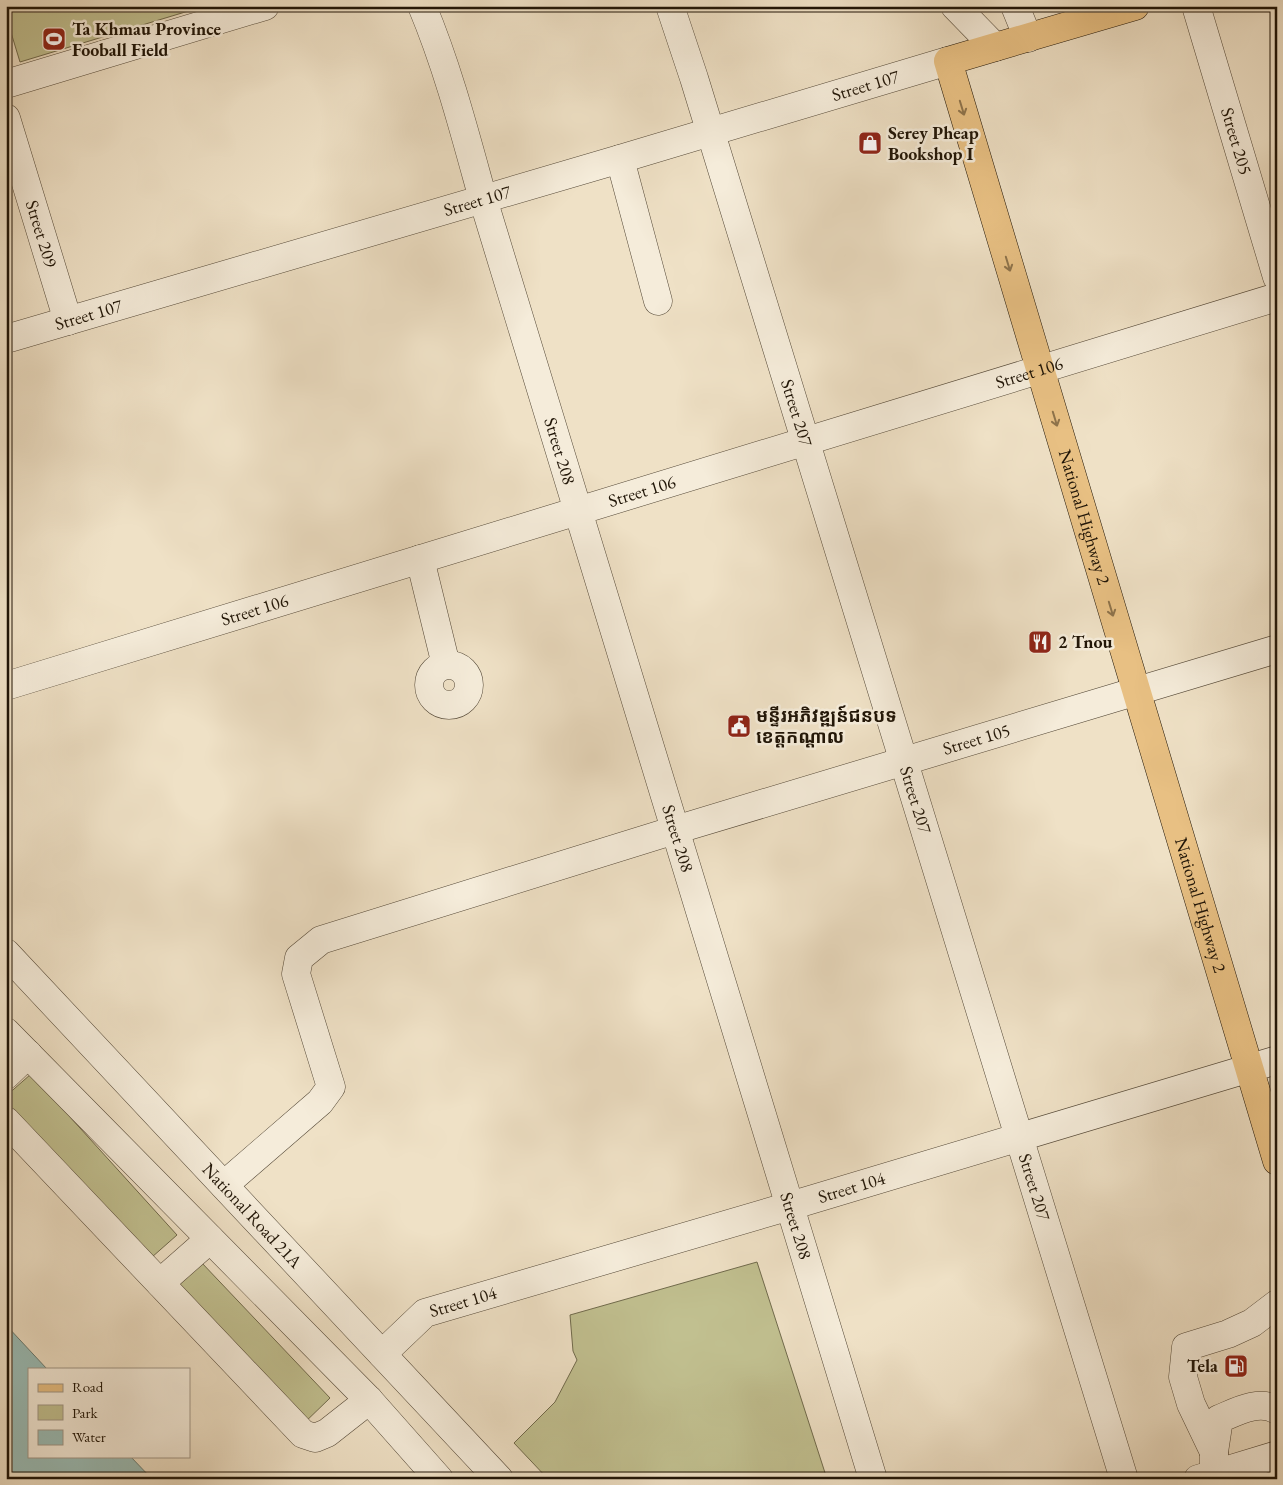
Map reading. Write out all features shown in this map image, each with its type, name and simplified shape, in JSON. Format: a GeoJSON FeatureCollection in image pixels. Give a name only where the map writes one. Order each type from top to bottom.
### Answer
{"type":"FeatureCollection","features":[{"type":"Feature","properties":{"kind":"main road"},"geometry":{"type":"LineString","coordinates":[[948,61],[1135,6]]}},
{"type":"Feature","properties":{"kind":"main road","name":"National Highway 2"},"geometry":{"type":"LineString","coordinates":[[948,61],[1277,1161]]}},
{"type":"Feature","properties":{"kind":"street"},"geometry":{"type":"LineString","coordinates":[[6,84],[265,6]]}},
{"type":"Feature","properties":{"kind":"street","name":"Street 208"},"geometry":{"type":"LineString","coordinates":[[422,6],[436,39],[873,1479]]}},
{"type":"Feature","properties":{"kind":"street","name":"Street 207"},"geometry":{"type":"LineString","coordinates":[[670,6],[1124,1479]]}},
{"type":"Feature","properties":{"kind":"street"},"geometry":{"type":"LineString","coordinates":[[955,6],[995,47]]}},
{"type":"Feature","properties":{"kind":"street"},"geometry":{"type":"LineString","coordinates":[[1015,6],[1028,38]]}},
{"type":"Feature","properties":{"kind":"street","name":"Street 205"},"geometry":{"type":"LineString","coordinates":[[1196,6],[1277,277]]}},
{"type":"Feature","properties":{"kind":"street","name":"Street 107"},"geometry":{"type":"LineString","coordinates":[[6,339],[948,61]]}},
{"type":"Feature","properties":{"kind":"street","name":"Street 209"},"geometry":{"type":"LineString","coordinates":[[6,118],[68,321]]}},
{"type":"Feature","properties":{"kind":"street"},"geometry":{"type":"LineString","coordinates":[[620,159],[658,301]]}},
{"type":"Feature","properties":{"kind":"street","name":"Street 106"},"geometry":{"type":"LineString","coordinates":[[6,686],[1277,297]]}},
{"type":"Feature","properties":{"kind":"street"},"geometry":{"type":"LineString","coordinates":[[420,559],[446,665]]}},
{"type":"Feature","properties":{"kind":"street","name":"Street 105"},"geometry":{"type":"LineString","coordinates":[[224,1185],[320,1102],[331,1087],[296,974],[299,958],[321,940],[675,830],[1277,649]]}},
{"type":"Feature","properties":{"kind":"street","name":"National Road 21A"},"geometry":{"type":"LineString","coordinates":[[6,953],[499,1479]]}},
{"type":"Feature","properties":{"kind":"street"},"geometry":{"type":"LineString","coordinates":[[6,1032],[368,1400],[439,1479]]}},
{"type":"Feature","properties":{"kind":"street"},"geometry":{"type":"LineString","coordinates":[[6,1075],[28,1054]]}},
{"type":"Feature","properties":{"kind":"street","name":"Street 104"},"geometry":{"type":"LineString","coordinates":[[382,1354],[425,1313],[1277,1060]]}},
{"type":"Feature","properties":{"kind":"street"},"geometry":{"type":"LineString","coordinates":[[6,1120],[303,1434],[315,1438],[327,1433],[368,1400]]}},
{"type":"Feature","properties":{"kind":"street"},"geometry":{"type":"LineString","coordinates":[[160,1283],[210,1239]]}},
{"type":"Feature","properties":{"kind":"street"},"geometry":{"type":"LineString","coordinates":[[1209,1468],[1184,1377],[1186,1347],[1228,1334],[1252,1323],[1277,1304]]}},
{"type":"Feature","properties":{"kind":"street"},"geometry":{"type":"LineString","coordinates":[[1209,1468],[1219,1420],[1249,1406],[1277,1410]]}},
{"type":"Feature","properties":{"kind":"street"},"geometry":{"type":"LineString","coordinates":[[1209,1468],[1277,1455]]}},
{"type":"Feature","properties":{"kind":"green space","name":"Ta Khmau Province Fooball Field"},"geometry":{"type":"Polygon","coordinates":[[[6,6],[205,6],[20,62],[6,16],[6,6]]]}},
{"type":"Feature","properties":{"kind":"green space"},"geometry":{"type":"Polygon","coordinates":[[[31,1074],[177,1235],[143,1265],[6,1114],[6,1096],[31,1074]]]}},
{"type":"Feature","properties":{"kind":"green space"},"geometry":{"type":"Polygon","coordinates":[[[201,1262],[330,1398],[300,1427],[171,1291],[201,1262]]]}},
{"type":"Feature","properties":{"kind":"green space"},"geometry":{"type":"Polygon","coordinates":[[[757,1262],[827,1479],[548,1479],[514,1443],[555,1402],[577,1360],[573,1351],[570,1315],[757,1262]]]}},
{"type":"Feature","properties":{"kind":"water"},"geometry":{"type":"Polygon","coordinates":[[[6,1325],[46,1368],[28,1368],[28,1458],[132,1458],[152,1479],[6,1479],[6,1325]]]}},
{"type":"Feature","properties":{"kind":"place","name":"Ta Khmau Province Fooball Field"},"geometry":{"type":"Point","coordinates":[54,39]}},
{"type":"Feature","properties":{"kind":"place","name":"Serey Pheap Bookshop I"},"geometry":{"type":"Point","coordinates":[870,143]}},
{"type":"Feature","properties":{"kind":"place","name":"2 Tnou"},"geometry":{"type":"Point","coordinates":[1040,642]}},
{"type":"Feature","properties":{"kind":"place","name":"មន្ទីរអភិវឌ្ឍន៍ជនបទ ខេត្តកណ្តាល"},"geometry":{"type":"Point","coordinates":[739,726]}},
{"type":"Feature","properties":{"kind":"place","name":"Tela"},"geometry":{"type":"Point","coordinates":[1236,1366]}}]}
